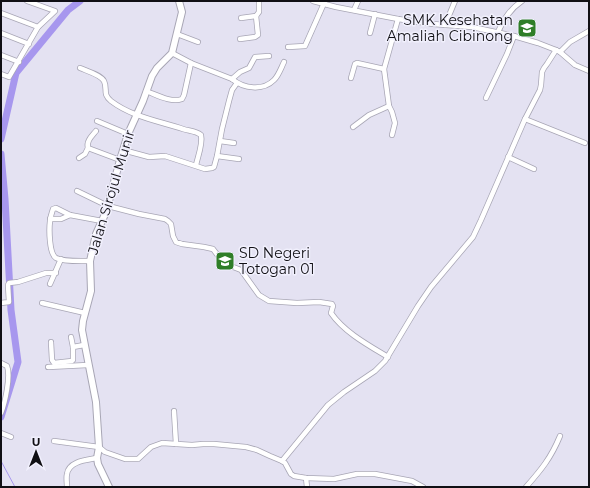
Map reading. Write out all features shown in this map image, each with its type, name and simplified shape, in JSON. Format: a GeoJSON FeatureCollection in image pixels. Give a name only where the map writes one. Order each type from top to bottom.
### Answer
{"type":"FeatureCollection","features":[{"type":"Feature","properties":{"kind":"street"},"geometry":{"type":"LineString","coordinates":[[1,74],[9,77],[38,27],[55,12],[27,1]]}},
{"type":"Feature","properties":{"kind":"street","name":"Jalan Sirojul Munir"},"geometry":{"type":"LineString","coordinates":[[109,487],[99,468],[97,458],[99,447],[96,402],[82,330],[91,291],[90,261],[96,234],[108,206],[128,134],[155,71],[172,53],[178,34],[182,11],[179,1]]}},
{"type":"Feature","properties":{"kind":"street"},"geometry":{"type":"LineString","coordinates":[[240,39],[255,37],[258,35],[256,16],[259,12],[259,1]]}},
{"type":"Feature","properties":{"kind":"street"},"geometry":{"type":"LineString","coordinates":[[313,1],[324,2],[336,7],[398,19],[433,24],[472,27],[514,36],[558,51],[575,65],[589,71]]}},
{"type":"Feature","properties":{"kind":"street"},"geometry":{"type":"LineString","coordinates":[[354,10],[358,1]]}},
{"type":"Feature","properties":{"kind":"street"},"geometry":{"type":"LineString","coordinates":[[445,25],[455,1]]}},
{"type":"Feature","properties":{"kind":"street"},"geometry":{"type":"LineString","coordinates":[[498,32],[504,19],[512,9],[522,1]]}},
{"type":"Feature","properties":{"kind":"street"},"geometry":{"type":"LineString","coordinates":[[288,47],[305,46],[324,2]]}},
{"type":"Feature","properties":{"kind":"street"},"geometry":{"type":"LineString","coordinates":[[1,13],[38,27]]}},
{"type":"Feature","properties":{"kind":"street"},"geometry":{"type":"LineString","coordinates":[[370,33],[375,14]]}},
{"type":"Feature","properties":{"kind":"street"},"geometry":{"type":"LineString","coordinates":[[240,18],[256,16]]}},
{"type":"Feature","properties":{"kind":"street"},"geometry":{"type":"LineString","coordinates":[[392,135],[395,123],[389,106],[384,69],[398,19]]}},
{"type":"Feature","properties":{"kind":"street"},"geometry":{"type":"LineString","coordinates":[[282,461],[328,405],[385,362],[431,287],[472,237],[481,220],[525,119],[540,90],[542,72],[544,68],[558,51],[589,31]]}},
{"type":"Feature","properties":{"kind":"street"},"geometry":{"type":"LineString","coordinates":[[1,34],[29,44]]}},
{"type":"Feature","properties":{"kind":"street"},"geometry":{"type":"LineString","coordinates":[[178,34],[198,42]]}},
{"type":"Feature","properties":{"kind":"street"},"geometry":{"type":"LineString","coordinates":[[486,98],[514,36]]}},
{"type":"Feature","properties":{"kind":"street"},"geometry":{"type":"LineString","coordinates":[[172,53],[191,63],[232,79],[237,83],[252,87],[269,84],[275,79],[284,62]]}},
{"type":"Feature","properties":{"kind":"street"},"geometry":{"type":"LineString","coordinates":[[1,55],[19,62]]}},
{"type":"Feature","properties":{"kind":"street"},"geometry":{"type":"LineString","coordinates":[[232,79],[240,72],[249,68],[255,57],[269,56]]}},
{"type":"Feature","properties":{"kind":"street"},"geometry":{"type":"LineString","coordinates":[[146,91],[168,99],[182,99],[191,63]]}},
{"type":"Feature","properties":{"kind":"street"},"geometry":{"type":"LineString","coordinates":[[351,78],[355,64],[357,63],[384,69]]}},
{"type":"Feature","properties":{"kind":"street"},"geometry":{"type":"LineString","coordinates":[[80,68],[100,77],[104,81],[105,93],[110,101],[136,114],[201,134],[201,145],[196,166]]}},
{"type":"Feature","properties":{"kind":"street"},"geometry":{"type":"LineString","coordinates":[[123,150],[149,157],[165,156],[205,168],[214,167],[229,100],[232,90],[237,83]]}},
{"type":"Feature","properties":{"kind":"street"},"geometry":{"type":"LineString","coordinates":[[353,127],[369,115],[389,106]]}},
{"type":"Feature","properties":{"kind":"street"},"geometry":{"type":"LineString","coordinates":[[525,119],[585,142]]}},
{"type":"Feature","properties":{"kind":"street"},"geometry":{"type":"LineString","coordinates":[[97,121],[128,134]]}},
{"type":"Feature","properties":{"kind":"street"},"geometry":{"type":"LineString","coordinates":[[79,158],[85,154],[88,148],[88,141],[96,131]]}},
{"type":"Feature","properties":{"kind":"street"},"geometry":{"type":"LineString","coordinates":[[220,141],[234,143]]}},
{"type":"Feature","properties":{"kind":"street"},"geometry":{"type":"LineString","coordinates":[[88,148],[120,160]]}},
{"type":"Feature","properties":{"kind":"street"},"geometry":{"type":"LineString","coordinates":[[217,156],[239,159]]}},
{"type":"Feature","properties":{"kind":"street"},"geometry":{"type":"LineString","coordinates":[[508,157],[534,169]]}},
{"type":"Feature","properties":{"kind":"street"},"geometry":{"type":"LineString","coordinates":[[77,191],[108,206],[161,218],[168,221],[171,224],[173,236],[176,242],[214,249],[222,261],[240,270],[259,295],[268,301],[297,303],[319,302],[332,304],[333,306],[331,313],[335,319],[356,337],[388,357]]}},
{"type":"Feature","properties":{"kind":"street"},"geometry":{"type":"LineString","coordinates":[[90,261],[61,259],[54,257],[52,253],[50,236],[50,219],[53,209],[55,208],[70,215],[102,221]]}},
{"type":"Feature","properties":{"kind":"street"},"geometry":{"type":"LineString","coordinates":[[50,219],[61,219],[70,215]]}},
{"type":"Feature","properties":{"kind":"street"},"geometry":{"type":"LineString","coordinates":[[50,284],[61,259]]}},
{"type":"Feature","properties":{"kind":"street"},"geometry":{"type":"LineString","coordinates":[[1,303],[9,302],[9,283],[18,282],[46,273],[56,273]]}},
{"type":"Feature","properties":{"kind":"street"},"geometry":{"type":"LineString","coordinates":[[42,304],[85,313]]}},
{"type":"Feature","properties":{"kind":"street"},"geometry":{"type":"LineString","coordinates":[[51,342],[52,360],[54,362],[72,361],[73,347],[71,337]]}},
{"type":"Feature","properties":{"kind":"street"},"geometry":{"type":"LineString","coordinates":[[73,347],[84,345]]}},
{"type":"Feature","properties":{"kind":"street"},"geometry":{"type":"LineString","coordinates":[[1,363],[7,366],[9,370],[7,395],[1,413]]}},
{"type":"Feature","properties":{"kind":"street"},"geometry":{"type":"LineString","coordinates":[[48,367],[88,365]]}},
{"type":"Feature","properties":{"kind":"street"},"geometry":{"type":"LineString","coordinates":[[174,411],[176,444]]}},
{"type":"Feature","properties":{"kind":"street"},"geometry":{"type":"LineString","coordinates":[[1,433],[11,437]]}},
{"type":"Feature","properties":{"kind":"street"},"geometry":{"type":"LineString","coordinates":[[526,487],[551,456],[560,436]]}},
{"type":"Feature","properties":{"kind":"street"},"geometry":{"type":"LineString","coordinates":[[54,442],[99,447],[105,452],[125,459],[140,457],[151,447],[159,443],[192,446],[214,444],[253,448],[285,463],[291,474],[294,476],[334,479],[357,474],[375,474],[412,481],[423,487]]}},
{"type":"Feature","properties":{"kind":"street"},"geometry":{"type":"LineString","coordinates":[[67,487],[67,474],[71,466],[97,458]]}},
{"type":"Feature","properties":{"kind":"street"},"geometry":{"type":"LineString","coordinates":[[306,478],[307,487]]}},
{"type":"Feature","properties":{"kind":"waterway"},"geometry":{"type":"LineString","coordinates":[[1,139],[16,73],[68,10],[80,1]]}},
{"type":"Feature","properties":{"kind":"waterway"},"geometry":{"type":"LineString","coordinates":[[1,154],[11,310],[18,362],[1,417]]}},
{"type":"Feature","properties":{"kind":"waterway"},"geometry":{"type":"LineString","coordinates":[[1,461],[15,487]]}},
{"type":"Feature","properties":{"kind":"place","name":"SMK Kesehatan Amaliah Cibinong"},"geometry":{"type":"Point","coordinates":[527,28]}},
{"type":"Feature","properties":{"kind":"place","name":"SD Negeri Totogan 01"},"geometry":{"type":"Point","coordinates":[225,261]}}]}
